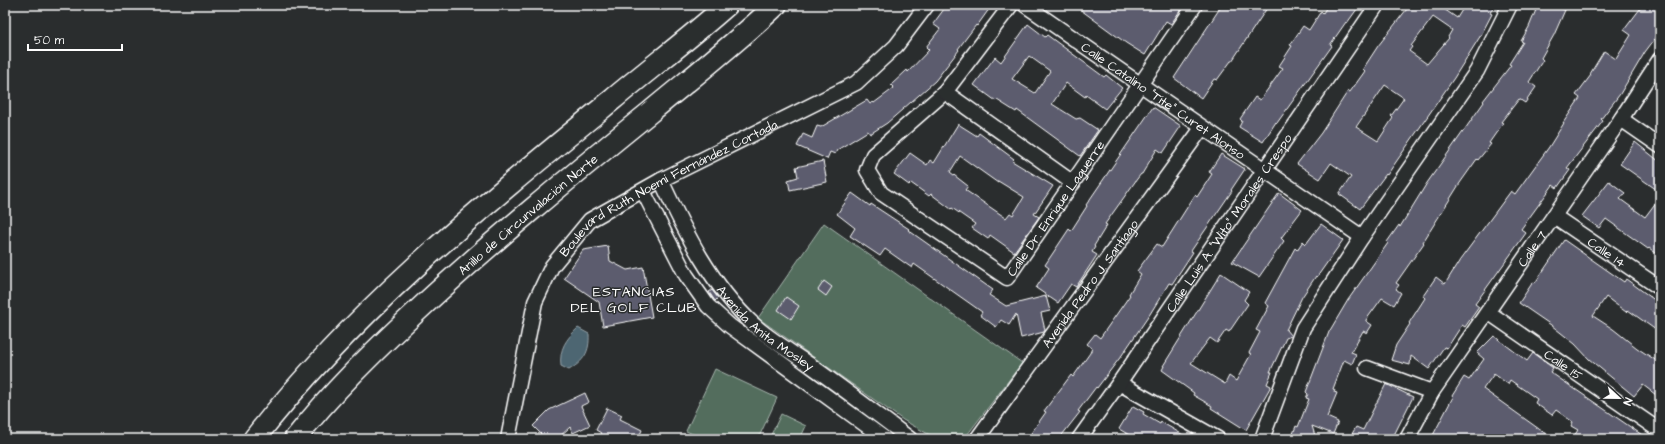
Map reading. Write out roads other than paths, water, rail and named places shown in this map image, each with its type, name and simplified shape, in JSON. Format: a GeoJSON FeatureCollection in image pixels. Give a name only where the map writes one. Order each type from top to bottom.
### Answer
{"type":"FeatureCollection","features":[{"type":"Feature","properties":{"kind":"highway"},"geometry":{"type":"LineString","coordinates":[[254,439],[306,376],[393,288],[530,167],[727,5]]}},
{"type":"Feature","properties":{"kind":"highway","name":"Anillo de Circunvalación Norte"},"geometry":{"type":"LineString","coordinates":[[295,439],[335,391],[384,342],[467,264],[546,196],[697,73],[776,5]]}},
{"type":"Feature","properties":{"kind":"street","name":"Boulevard Ruth Noemí Fernández Cortada"},"geometry":{"type":"LineString","coordinates":[[508,439],[535,302],[552,266],[590,220],[661,180],[856,83],[896,46],[927,5]]}},
{"type":"Feature","properties":{"kind":"street","name":"Calle Dr. Enrique Laguerre"},"geometry":{"type":"LineString","coordinates":[[1011,5],[945,92],[873,155],[867,170],[881,193],[1006,278],[1195,5]]}},
{"type":"Feature","properties":{"kind":"street","name":"Calle Catalino \"Tite\" Curet Alonso"},"geometry":{"type":"LineString","coordinates":[[1025,5],[1362,237]]}},
{"type":"Feature","properties":{"kind":"street","name":"Calle Luis A. \"Wito\" Morales Crespo"},"geometry":{"type":"LineString","coordinates":[[1079,439],[1119,383],[1377,5]]}},
{"type":"Feature","properties":{"kind":"street"},"geometry":{"type":"LineString","coordinates":[[1262,439],[1303,328],[1362,237],[1476,71],[1510,5]]}},
{"type":"Feature","properties":{"kind":"street","name":"Calle 7"},"geometry":{"type":"LineString","coordinates":[[1407,439],[1432,392],[1621,119],[1660,59]]}},
{"type":"Feature","properties":{"kind":"street"},"geometry":{"type":"LineString","coordinates":[[945,92],[1073,183]]}},
{"type":"Feature","properties":{"kind":"street"},"geometry":{"type":"LineString","coordinates":[[1621,119],[1660,146]]}},
{"type":"Feature","properties":{"kind":"street","name":"Avenida Pedro J. Santiago"},"geometry":{"type":"LineString","coordinates":[[977,439],[1202,128]]}},
{"type":"Feature","properties":{"kind":"street","name":"Avenida Anita Mosley"},"geometry":{"type":"LineString","coordinates":[[661,180],[686,233],[711,274],[754,326],[850,393],[910,439]]}},
{"type":"Feature","properties":{"kind":"street","name":"Avenida Anita Mosley"},"geometry":{"type":"LineString","coordinates":[[643,191],[686,275],[708,306],[730,326],[885,439]]}},
{"type":"Feature","properties":{"kind":"street","name":"Calle 14"},"geometry":{"type":"LineString","coordinates":[[1554,216],[1660,288]]}},
{"type":"Feature","properties":{"kind":"street","name":"Calle 15"},"geometry":{"type":"LineString","coordinates":[[1488,312],[1660,431]]}},
{"type":"Feature","properties":{"kind":"street"},"geometry":{"type":"LineString","coordinates":[[1367,368],[1432,392]]}},
{"type":"Feature","properties":{"kind":"street"},"geometry":{"type":"LineString","coordinates":[[1119,383],[1218,439]]}},
{"type":"Feature","properties":{"kind":"water"},"geometry":{"type":"Polygon","coordinates":[[[578,328],[589,334],[587,351],[579,363],[569,370],[561,366],[562,349],[570,336],[578,328]]]}},
{"type":"Feature","properties":{"kind":"district","name":"ESTANCIAS DEL GOLF CLUB"},"geometry":{"type":"Point","coordinates":[634,300]}}]}
